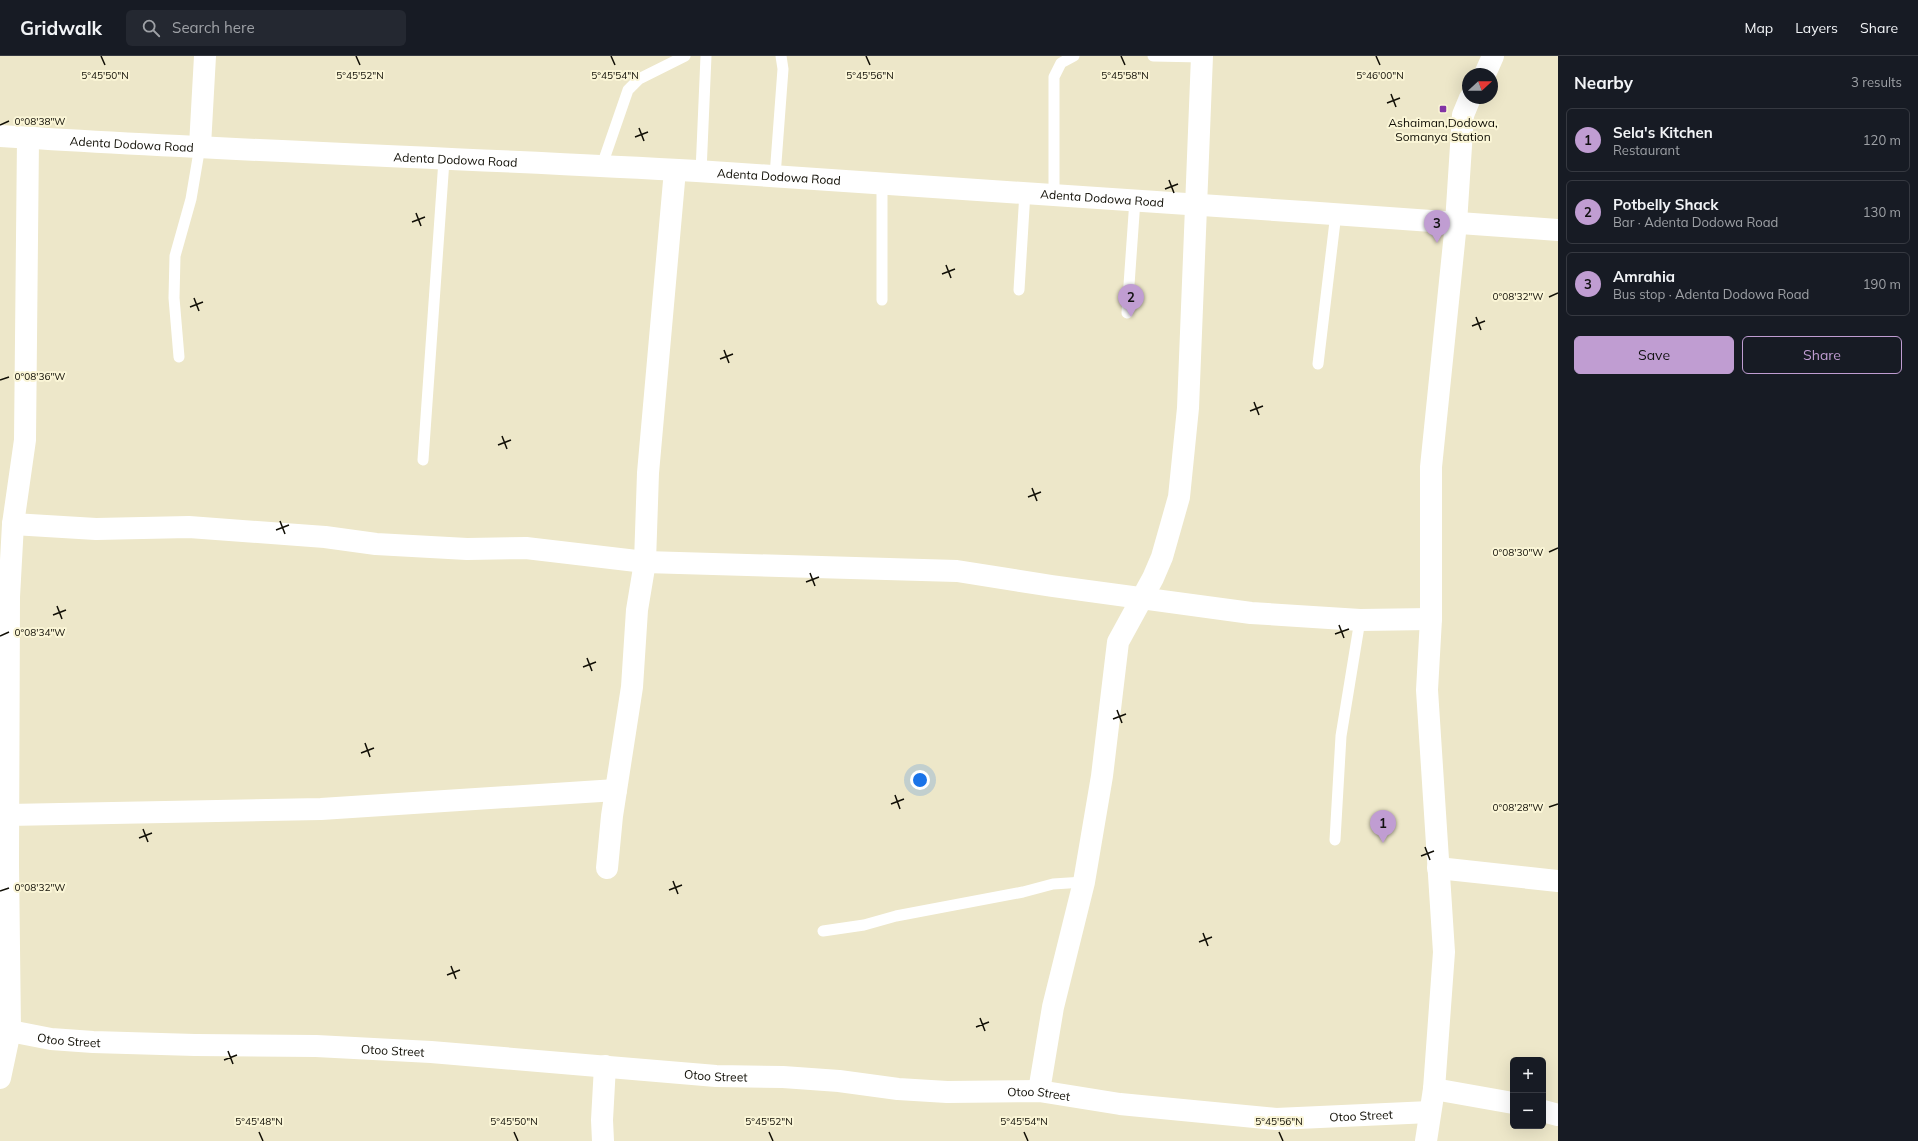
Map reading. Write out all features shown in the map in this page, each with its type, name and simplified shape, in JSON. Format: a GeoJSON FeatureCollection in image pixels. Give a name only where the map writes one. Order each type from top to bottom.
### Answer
{"type":"FeatureCollection","features":[{"type":"Feature","properties":{"kind":"street"},"geometry":{"type":"LineString","coordinates":[[200,146],[205,56]]}},
{"type":"Feature","properties":{"kind":"street"},"geometry":{"type":"LineString","coordinates":[[1488,68],[1493,56]]}},
{"type":"Feature","properties":{"kind":"street"},"geometry":{"type":"LineString","coordinates":[[1039,1091],[1053,1007],[1084,882],[1102,776],[1118,642],[1154,578],[1162,558],[1179,497],[1188,408],[1202,57]]}},
{"type":"Feature","properties":{"kind":"street"},"geometry":{"type":"LineString","coordinates":[[1426,1141],[1434,1088],[1444,952],[1427,690],[1431,619],[1431,467],[1456,223],[1463,115],[1468,104]]}},
{"type":"Feature","properties":{"kind":"street","name":"Adenta Dodowa Road"},"geometry":{"type":"LineString","coordinates":[[0,136],[775,176],[1336,213],[1558,230]]}},
{"type":"Feature","properties":{"kind":"street"},"geometry":{"type":"LineString","coordinates":[[0,1078],[5,1030],[9,597],[13,524],[24,440],[28,138]]}},
{"type":"Feature","properties":{"kind":"street"},"geometry":{"type":"LineString","coordinates":[[607,868],[616,790],[632,687],[637,610],[645,562],[648,473],[675,170]]}},
{"type":"Feature","properties":{"kind":"street"},"geometry":{"type":"LineString","coordinates":[[13,524],[96,529],[189,527],[325,537],[376,544],[467,549],[526,548],[645,562],[957,571],[1052,586],[1142,597],[1251,613],[1360,620],[1431,619]]}},
{"type":"Feature","properties":{"kind":"street"},"geometry":{"type":"LineString","coordinates":[[8,815],[321,809],[616,790]]}},
{"type":"Feature","properties":{"kind":"street"},"geometry":{"type":"LineString","coordinates":[[1438,868],[1558,881]]}},
{"type":"Feature","properties":{"kind":"street","name":"Otoo Street"},"geometry":{"type":"LineString","coordinates":[[5,1030],[51,1039],[93,1042],[316,1046],[479,1055],[716,1076],[783,1077],[839,1081],[898,1089],[947,1092],[1039,1091],[1120,1104],[1276,1119],[1430,1112]]}},
{"type":"Feature","properties":{"kind":"street"},"geometry":{"type":"LineString","coordinates":[[604,1141],[602,1120],[605,1066]]}},
{"type":"Feature","properties":{"kind":"street"},"geometry":{"type":"LineString","coordinates":[[1434,1088],[1510,1102]]}},
{"type":"Feature","properties":{"kind":"street"},"geometry":{"type":"LineString","coordinates":[[1546,1112],[1558,1114]]}},
{"type":"Feature","properties":{"kind":"lane"},"geometry":{"type":"LineString","coordinates":[[601,168],[628,90],[639,79],[685,56]]}},
{"type":"Feature","properties":{"kind":"lane"},"geometry":{"type":"LineString","coordinates":[[701,172],[706,56]]}},
{"type":"Feature","properties":{"kind":"lane"},"geometry":{"type":"LineString","coordinates":[[775,176],[783,69],[780,56]]}},
{"type":"Feature","properties":{"kind":"lane"},"geometry":{"type":"LineString","coordinates":[[1054,195],[1054,77],[1061,63],[1074,56]]}},
{"type":"Feature","properties":{"kind":"lane"},"geometry":{"type":"LineString","coordinates":[[1153,56],[1202,57]]}},
{"type":"Feature","properties":{"kind":"lane"},"geometry":{"type":"LineString","coordinates":[[179,357],[174,298],[175,256],[192,199],[200,146]]}},
{"type":"Feature","properties":{"kind":"lane"},"geometry":{"type":"LineString","coordinates":[[423,460],[444,160]]}},
{"type":"Feature","properties":{"kind":"lane"},"geometry":{"type":"LineString","coordinates":[[882,183],[882,300]]}},
{"type":"Feature","properties":{"kind":"lane"},"geometry":{"type":"LineString","coordinates":[[1019,290],[1025,192]]}},
{"type":"Feature","properties":{"kind":"lane"},"geometry":{"type":"LineString","coordinates":[[1127,313],[1135,200]]}},
{"type":"Feature","properties":{"kind":"lane"},"geometry":{"type":"LineString","coordinates":[[1318,364],[1336,213]]}},
{"type":"Feature","properties":{"kind":"lane"},"geometry":{"type":"LineString","coordinates":[[1335,840],[1341,736],[1360,620]]}},
{"type":"Feature","properties":{"kind":"lane"},"geometry":{"type":"LineString","coordinates":[[823,931],[864,925],[896,916],[1023,892],[1053,884],[1084,882]]}},
{"type":"Feature","properties":{"kind":"place","name":"Ashaiman,Dodowa, Somanya Station"},"geometry":{"type":"Point","coordinates":[1443,109]}},
{"type":"Feature","properties":{"kind":"place","name":"Amrahia"},"geometry":{"type":"Point","coordinates":[1437,243]}},
{"type":"Feature","properties":{"kind":"place","name":"Potbelly Shack"},"geometry":{"type":"Point","coordinates":[1131,317]}},
{"type":"Feature","properties":{"kind":"place","name":"Sela's Kitchen"},"geometry":{"type":"Point","coordinates":[1383,843]}}]}
